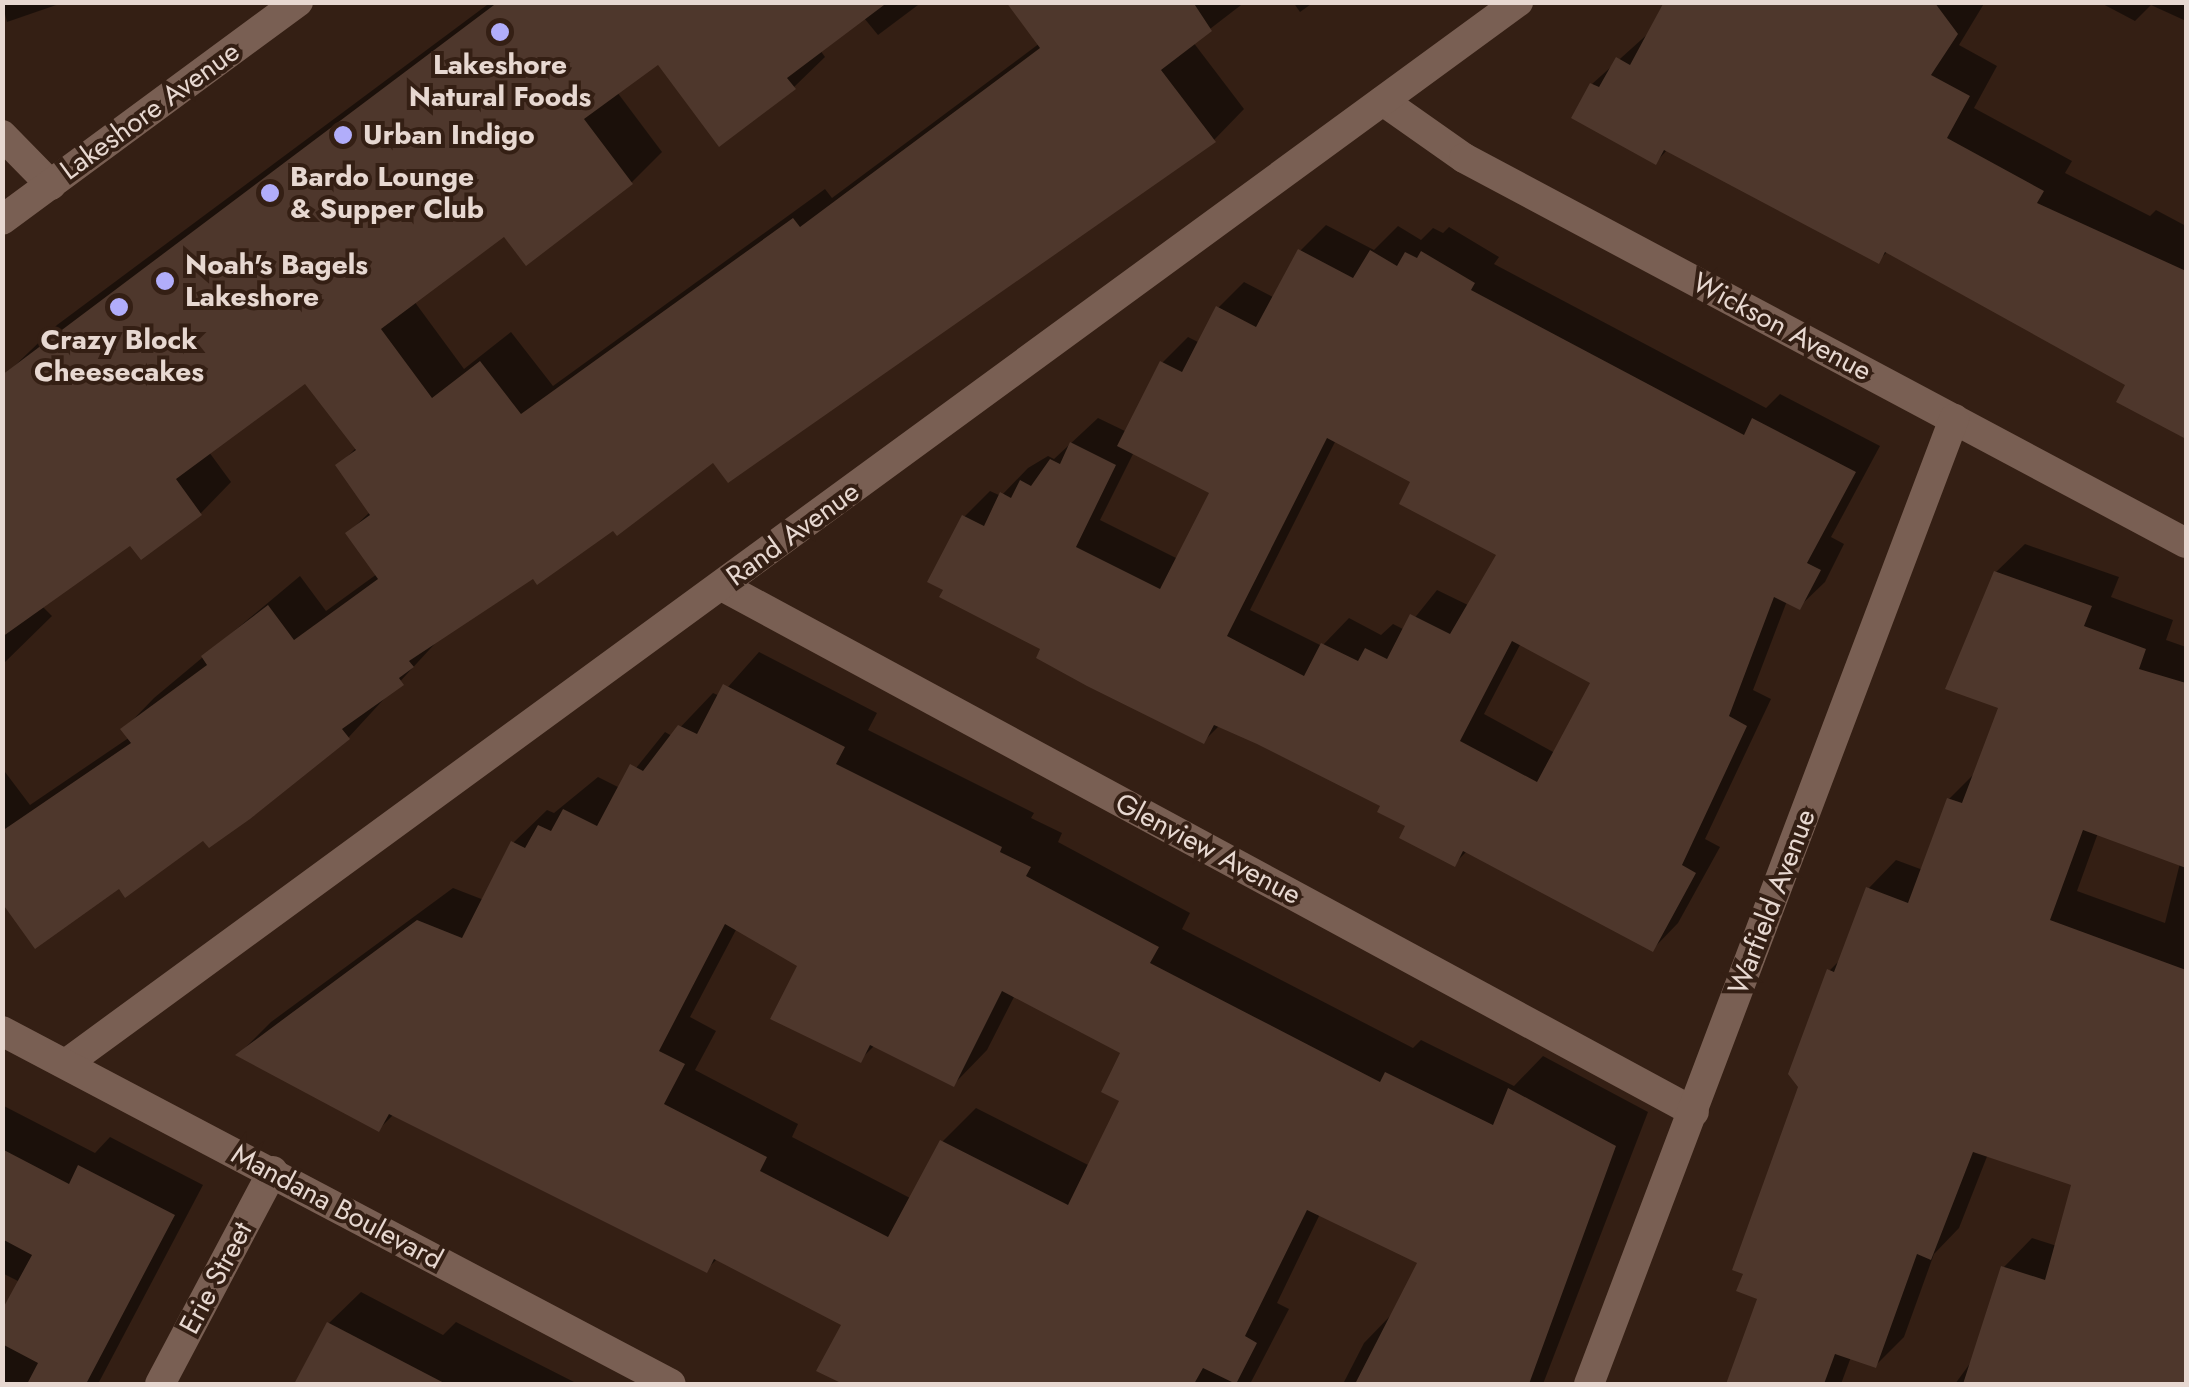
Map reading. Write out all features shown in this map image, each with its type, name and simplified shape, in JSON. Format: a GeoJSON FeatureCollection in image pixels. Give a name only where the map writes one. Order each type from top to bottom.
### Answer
{"type":"FeatureCollection","features":[{"type":"Feature","properties":{"kind":"street","name":"Lakeshore Avenue"},"geometry":{"type":"LineString","coordinates":[[2,220],[298,2]]}},
{"type":"Feature","properties":{"kind":"street","name":"Rand Avenue"},"geometry":{"type":"LineString","coordinates":[[67,1063],[1518,2]]}},
{"type":"Feature","properties":{"kind":"street","name":"Wickson Avenue"},"geometry":{"type":"LineString","coordinates":[[1383,101],[1464,158],[2186,543]]}},
{"type":"Feature","properties":{"kind":"street"},"geometry":{"type":"LineString","coordinates":[[2,135],[50,185]]}},
{"type":"Feature","properties":{"kind":"street","name":"Warfield Avenue"},"geometry":{"type":"LineString","coordinates":[[1589,1384],[1954,419]]}},
{"type":"Feature","properties":{"kind":"street","name":"Glenview Avenue"},"geometry":{"type":"LineString","coordinates":[[722,586],[1694,1112]]}},
{"type":"Feature","properties":{"kind":"street","name":"Mandana Boulevard"},"geometry":{"type":"LineString","coordinates":[[2,1031],[671,1384]]}},
{"type":"Feature","properties":{"kind":"street","name":"Erie Street"},"geometry":{"type":"LineString","coordinates":[[160,1384],[272,1172]]}},
{"type":"Feature","properties":{"kind":"building"},"geometry":{"type":"Polygon","coordinates":[[[498,2],[888,2],[787,78],[796,89],[719,147],[658,65],[584,119],[633,184],[526,266],[504,237],[381,329],[432,398],[480,361],[521,414],[793,218],[800,227],[1040,48],[1006,2],[1193,2],[1212,31],[1161,70],[1216,142],[728,483],[713,463],[617,536],[613,531],[537,585],[533,579],[409,661],[414,667],[399,678],[404,685],[342,729],[350,739],[250,819],[209,848],[203,841],[125,898],[119,889],[35,949],[2,903],[2,831],[131,743],[120,729],[207,665],[201,656],[268,605],[294,640],[378,579],[345,533],[370,515],[335,465],[356,450],[305,384],[176,479],[202,515],[141,560],[130,546],[2,637],[2,375],[498,2]]]}},
{"type":"Feature","properties":{"kind":"building"},"geometry":{"type":"Polygon","coordinates":[[[1664,2],[1935,3],[1958,34],[1931,75],[1970,96],[1947,138],[2044,191],[2037,203],[2186,271],[2186,439],[2116,402],[2125,385],[1885,252],[1879,264],[1664,150],[1656,165],[1571,118],[1590,83],[1599,87],[1616,57],[1630,65],[1664,2]]]}},
{"type":"Feature","properties":{"kind":"building"},"geometry":{"type":"Polygon","coordinates":[[[1298,249],[1353,278],[1370,250],[1397,266],[1405,252],[1417,258],[1421,251],[1475,283],[1471,290],[1744,435],[1752,418],[1856,472],[1807,563],[1821,570],[1800,610],[1774,597],[1729,716],[1747,726],[1682,865],[1696,873],[1653,952],[1463,851],[1455,867],[1399,838],[1405,826],[1377,812],[1380,806],[1257,744],[1214,725],[1204,744],[1087,686],[1036,658],[1040,649],[939,597],[943,590],[927,582],[962,515],[984,526],[1000,492],[1011,498],[1020,480],[1031,486],[1050,459],[1060,464],[1070,442],[1116,465],[1076,547],[1160,589],[1209,493],[1117,446],[1160,361],[1182,372],[1216,306],[1256,327],[1298,249]],[[1327,438],[1227,636],[1304,676],[1321,643],[1358,661],[1365,648],[1387,659],[1410,614],[1450,634],[1496,555],[1399,504],[1410,482],[1327,438]],[[1512,641],[1460,741],[1537,782],[1590,683],[1512,641]]]}},
{"type":"Feature","properties":{"kind":"building"},"geometry":{"type":"Polygon","coordinates":[[[1994,571],[2092,606],[2084,626],[2146,649],[2139,669],[2186,683],[2186,868],[2083,830],[2050,920],[2186,970],[2186,1384],[1963,1384],[2001,1266],[2045,1280],[2071,1185],[1973,1152],[1931,1260],[1917,1254],[1876,1368],[1835,1354],[1824,1384],[1726,1384],[1757,1299],[1736,1291],[1743,1274],[1732,1270],[1798,1087],[1788,1074],[1827,969],[1834,972],[1866,887],[1908,903],[1947,798],[1962,803],[1998,708],[1945,689],[1994,571]]]}},
{"type":"Feature","properties":{"kind":"building"},"geometry":{"type":"Polygon","coordinates":[[[723,684],[845,747],[836,764],[1002,847],[1000,852],[1031,867],[1026,876],[1159,947],[1150,963],[1380,1082],[1385,1072],[1493,1125],[1508,1088],[1616,1146],[1529,1384],[1355,1384],[1417,1263],[1307,1210],[1245,1336],[1257,1343],[1236,1384],[1203,1368],[1194,1384],[843,1384],[816,1371],[841,1325],[714,1259],[707,1273],[389,1114],[379,1132],[235,1055],[417,920],[462,938],[511,841],[525,848],[538,825],[551,831],[563,809],[597,826],[630,764],[643,771],[678,725],[697,734],[723,684]],[[725,924],[659,1051],[685,1064],[664,1104],[767,1157],[760,1171],[888,1237],[940,1140],[1068,1205],[1119,1101],[1101,1092],[1120,1053],[1002,991],[954,1087],[870,1045],[861,1063],[770,1019],[797,966],[725,924]]]}},
{"type":"Feature","properties":{"kind":"building"},"geometry":{"type":"Polygon","coordinates":[[[2,1149],[69,1184],[78,1165],[175,1215],[86,1384],[27,1384],[38,1363],[2,1344],[2,1310],[32,1255],[2,1239],[2,1149]]]}},
{"type":"Feature","properties":{"kind":"building"},"geometry":{"type":"Polygon","coordinates":[[[327,1322],[446,1384],[294,1384],[327,1322]]]}},
{"type":"Feature","properties":{"kind":"place","name":"Lakeshore Natural Foods"},"geometry":{"type":"Point","coordinates":[500,32]}},
{"type":"Feature","properties":{"kind":"place","name":"Urban Indigo"},"geometry":{"type":"Point","coordinates":[343,135]}},
{"type":"Feature","properties":{"kind":"place","name":"Bardo Lounge & Supper Club"},"geometry":{"type":"Point","coordinates":[270,193]}},
{"type":"Feature","properties":{"kind":"place","name":"Noah's Bagels Lakeshore"},"geometry":{"type":"Point","coordinates":[165,281]}},
{"type":"Feature","properties":{"kind":"place","name":"Crazy Block Cheesecakes"},"geometry":{"type":"Point","coordinates":[119,307]}}]}
